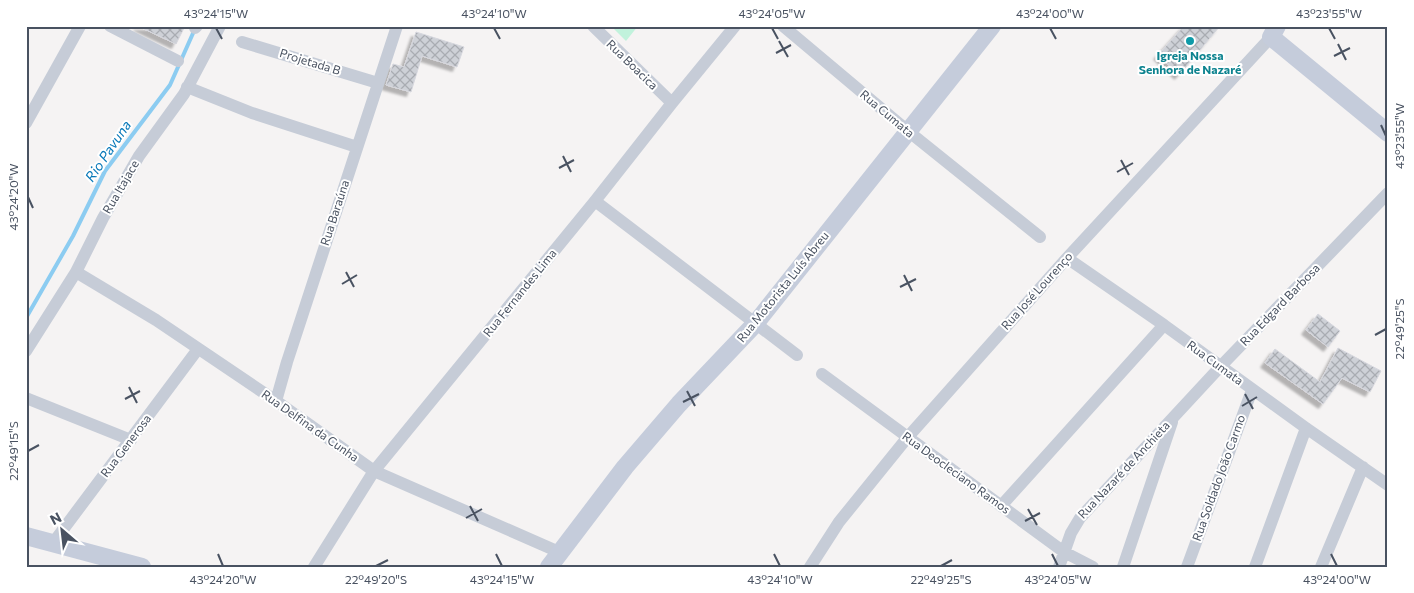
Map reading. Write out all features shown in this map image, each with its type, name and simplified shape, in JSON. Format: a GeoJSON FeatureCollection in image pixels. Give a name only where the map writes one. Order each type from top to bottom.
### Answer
{"type":"FeatureCollection","features":[{"type":"Feature","properties":{"kind":"main road","name":"Rua Motorista Luís Abreu"},"geometry":{"type":"LineString","coordinates":[[554,560],[625,467],[680,404],[755,324],[992,26]]}},
{"type":"Feature","properties":{"kind":"main road"},"geometry":{"type":"LineString","coordinates":[[1274,31],[1388,133]]}},
{"type":"Feature","properties":{"kind":"main road"},"geometry":{"type":"LineString","coordinates":[[26,536],[142,567]]}},
{"type":"Feature","properties":{"kind":"street"},"geometry":{"type":"LineString","coordinates":[[26,123],[80,26]]}},
{"type":"Feature","properties":{"kind":"street"},"geometry":{"type":"LineString","coordinates":[[110,26],[178,61]]}},
{"type":"Feature","properties":{"kind":"street","name":"Rua Itajace"},"geometry":{"type":"LineString","coordinates":[[26,350],[76,272],[139,156],[187,88],[220,26]]}},
{"type":"Feature","properties":{"kind":"street","name":"Rua Baraúna"},"geometry":{"type":"LineString","coordinates":[[276,401],[287,362],[397,26]]}},
{"type":"Feature","properties":{"kind":"street","name":"Rua Boacica"},"geometry":{"type":"LineString","coordinates":[[593,26],[672,103]]}},
{"type":"Feature","properties":{"kind":"street","name":"Rua Fernandes Lima"},"geometry":{"type":"LineString","coordinates":[[314,567],[374,471],[595,202],[735,26]]}},
{"type":"Feature","properties":{"kind":"street","name":"Rua Cumata"},"geometry":{"type":"LineString","coordinates":[[783,26],[908,131],[1040,237]]}},
{"type":"Feature","properties":{"kind":"street","name":"Rua José Lourenço"},"geometry":{"type":"LineString","coordinates":[[810,567],[839,522],[907,438],[1067,258],[1274,31]]}},
{"type":"Feature","properties":{"kind":"street","name":"Projetada B"},"geometry":{"type":"LineString","coordinates":[[242,42],[378,83]]}},
{"type":"Feature","properties":{"kind":"street"},"geometry":{"type":"LineString","coordinates":[[187,88],[252,113],[357,147]]}},
{"type":"Feature","properties":{"kind":"street","name":"Rua Edgard Barbosa"},"geometry":{"type":"LineString","coordinates":[[1173,417],[1388,193]]}},
{"type":"Feature","properties":{"kind":"street"},"geometry":{"type":"LineString","coordinates":[[595,202],[797,355]]}},
{"type":"Feature","properties":{"kind":"street","name":"Rua Cumata"},"geometry":{"type":"LineString","coordinates":[[1067,258],[1388,485]]}},
{"type":"Feature","properties":{"kind":"street","name":"Rua Delfina da Cunha"},"geometry":{"type":"LineString","coordinates":[[76,272],[156,320],[276,401],[374,471],[554,560]]}},
{"type":"Feature","properties":{"kind":"street"},"geometry":{"type":"LineString","coordinates":[[1001,506],[1164,325]]}},
{"type":"Feature","properties":{"kind":"street","name":"Rua Generosa"},"geometry":{"type":"LineString","coordinates":[[52,543],[198,349]]}},
{"type":"Feature","properties":{"kind":"street","name":"Rua Deocleciano Ramos"},"geometry":{"type":"LineString","coordinates":[[822,374],[1064,552],[1093,567]]}},
{"type":"Feature","properties":{"kind":"street","name":"Rua Soldado João Carmo"},"geometry":{"type":"LineString","coordinates":[[1187,567],[1252,390]]}},
{"type":"Feature","properties":{"kind":"street"},"geometry":{"type":"LineString","coordinates":[[26,398],[131,440]]}},
{"type":"Feature","properties":{"kind":"street"},"geometry":{"type":"LineString","coordinates":[[1123,567],[1173,417]]}},
{"type":"Feature","properties":{"kind":"street","name":"Rua Nazaré de Anchieta"},"geometry":{"type":"LineString","coordinates":[[1060,567],[1071,533],[1080,518],[1173,417]]}},
{"type":"Feature","properties":{"kind":"street"},"geometry":{"type":"LineString","coordinates":[[1254,567],[1306,428]]}},
{"type":"Feature","properties":{"kind":"street"},"geometry":{"type":"LineString","coordinates":[[1322,567],[1363,467]]}},
{"type":"Feature","properties":{"kind":"green space"},"geometry":{"type":"Polygon","coordinates":[[[611,26],[638,26],[626,41],[611,26]]]}},
{"type":"Feature","properties":{"kind":"building"},"geometry":{"type":"Polygon","coordinates":[[[138,26],[185,26],[176,44],[138,26]]]}},
{"type":"Feature","properties":{"kind":"building","name":"Igreja Nossa Senhora de Nazaré"},"geometry":{"type":"Polygon","coordinates":[[[1184,26],[1220,26],[1179,75],[1158,55],[1184,26]]]}},
{"type":"Feature","properties":{"kind":"building"},"geometry":{"type":"Polygon","coordinates":[[[416,32],[464,47],[457,67],[422,56],[411,92],[386,85],[393,64],[404,67],[416,32]]]}},
{"type":"Feature","properties":{"kind":"building"},"geometry":{"type":"Polygon","coordinates":[[[1318,314],[1340,331],[1328,347],[1306,330],[1318,314]]]}},
{"type":"Feature","properties":{"kind":"building"},"geometry":{"type":"Polygon","coordinates":[[[1338,348],[1381,371],[1370,392],[1342,378],[1323,404],[1265,363],[1275,349],[1320,382],[1338,348]]]}},
{"type":"Feature","properties":{"kind":"waterway","name":"Rio Pavuna"},"geometry":{"type":"LineString","coordinates":[[26,318],[73,236],[105,171],[170,85],[194,31]]}},
{"type":"Feature","properties":{"kind":"place","name":"Igreja Nossa Senhora de Nazaré"},"geometry":{"type":"Point","coordinates":[1190,41]}}]}
